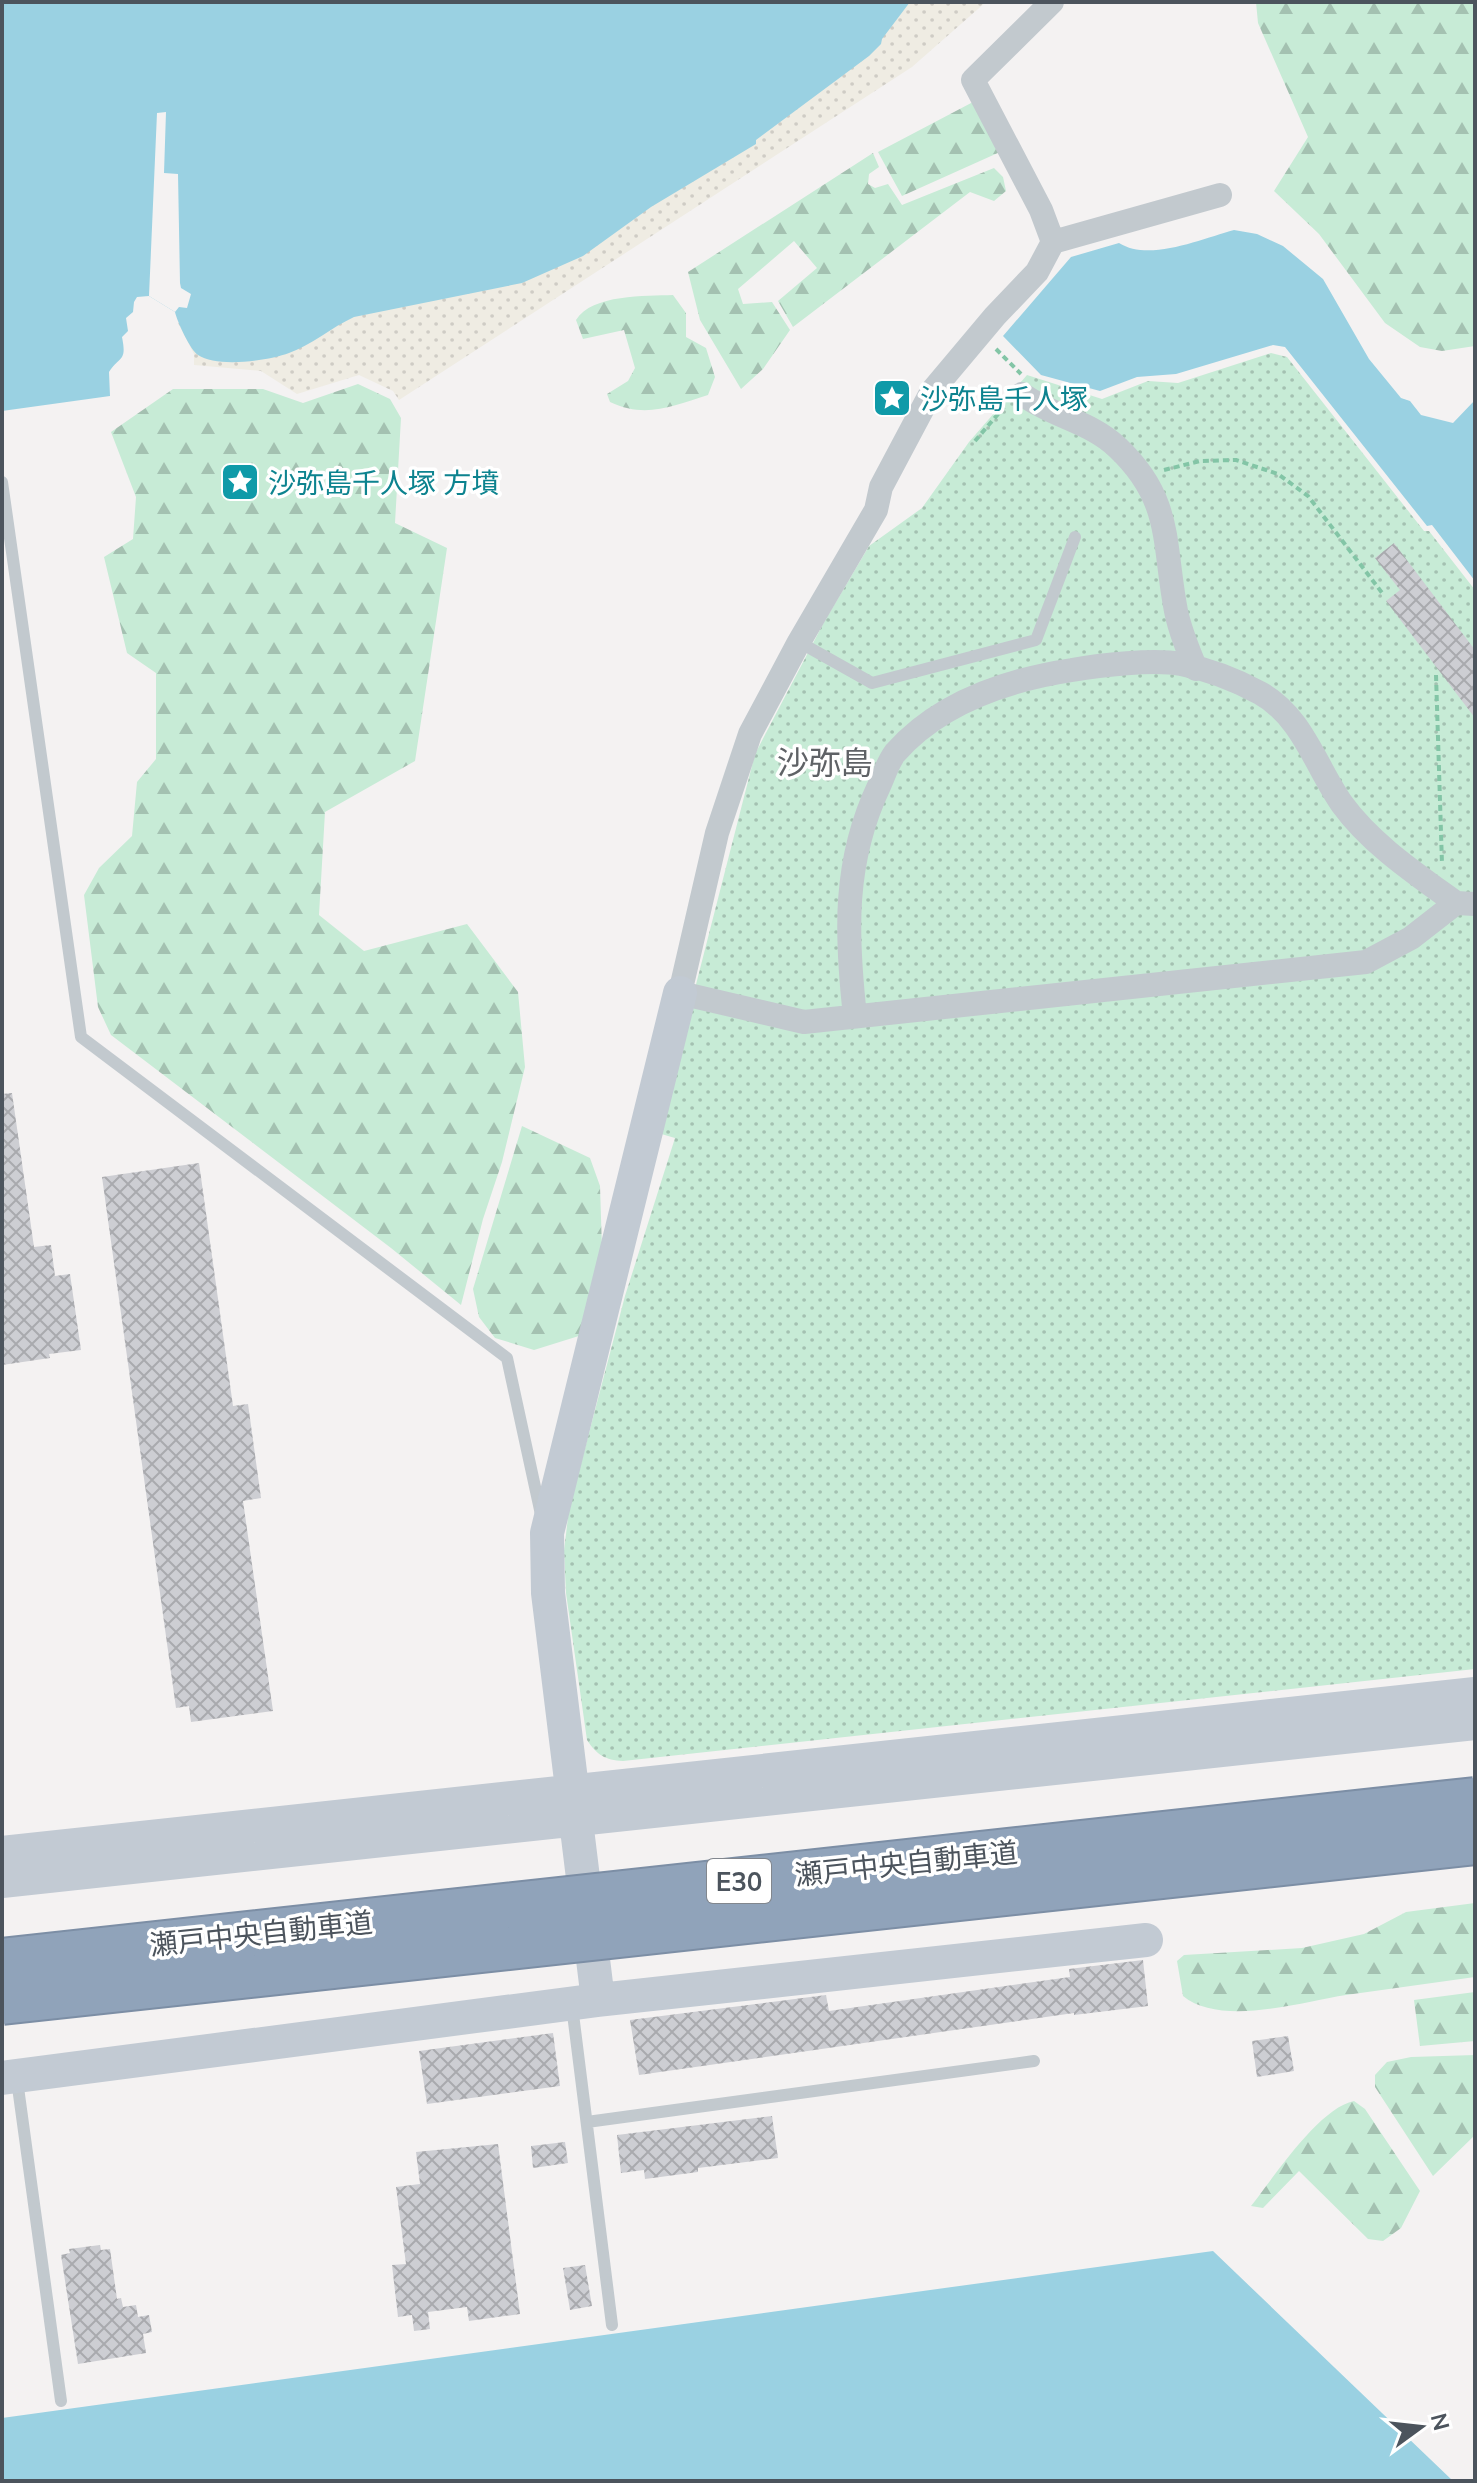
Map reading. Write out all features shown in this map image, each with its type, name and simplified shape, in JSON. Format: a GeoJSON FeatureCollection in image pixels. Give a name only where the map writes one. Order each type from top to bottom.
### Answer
{"type":"FeatureCollection","features":[{"type":"Feature","properties":{"kind":"highway","name":"瀬戸中央自動車道"},"geometry":{"type":"LineString","coordinates":[[2,1961],[1475,1800]]}},
{"type":"Feature","properties":{"kind":"highway","name":"瀬戸中央自動車道"},"geometry":{"type":"LineString","coordinates":[[2,2002],[1475,1842]]}},
{"type":"Feature","properties":{"kind":"street"},"geometry":{"type":"LineString","coordinates":[[1052,2],[973,80],[1041,210],[1053,242]]}},
{"type":"Feature","properties":{"kind":"street"},"geometry":{"type":"LineString","coordinates":[[585,2001],[574,1805],[548,1593],[547,1533],[717,833],[750,734],[876,510],[881,487],[932,391],[1037,272],[1053,242],[1220,195]]}},
{"type":"Feature","properties":{"kind":"street"},"geometry":{"type":"LineString","coordinates":[[1022,394],[1116,446],[1157,501],[1168,541],[1180,626],[1196,669]]}},
{"type":"Feature","properties":{"kind":"street"},"geometry":{"type":"LineString","coordinates":[[680,993],[804,1022],[1366,962],[1411,938],[1456,899],[1367,833],[1342,804],[1293,722],[1263,695],[1228,679],[1179,663],[1104,665],[1038,675],[982,692],[934,718],[894,755],[867,812],[850,882],[847,951],[855,1016]]}},
{"type":"Feature","properties":{"kind":"street"},"geometry":{"type":"LineString","coordinates":[[2,1881],[574,1805],[1475,1694]]}},
{"type":"Feature","properties":{"kind":"street"},"geometry":{"type":"LineString","coordinates":[[2,1853],[574,1805],[1475,1723]]}},
{"type":"Feature","properties":{"kind":"street"},"geometry":{"type":"LineString","coordinates":[[9,2077],[585,2001],[1146,1940]]}},
{"type":"Feature","properties":{"kind":"lane"},"geometry":{"type":"LineString","coordinates":[[2,482],[81,1037],[507,1358],[537,1507],[547,1533]]}},
{"type":"Feature","properties":{"kind":"lane"},"geometry":{"type":"LineString","coordinates":[[799,642],[872,683],[1036,640],[1075,537]]}},
{"type":"Feature","properties":{"kind":"lane"},"geometry":{"type":"LineString","coordinates":[[585,2001],[587,2122],[612,2325]]}},
{"type":"Feature","properties":{"kind":"lane"},"geometry":{"type":"LineString","coordinates":[[587,2122],[1034,2061]]}},
{"type":"Feature","properties":{"kind":"lane"},"geometry":{"type":"LineString","coordinates":[[9,2077],[61,2401]]}},
{"type":"Feature","properties":{"kind":"path"},"geometry":{"type":"LineString","coordinates":[[1143,479],[1172,467],[1200,461],[1236,460],[1278,474],[1308,496],[1383,594]]}},
{"type":"Feature","properties":{"kind":"path"},"geometry":{"type":"LineString","coordinates":[[1436,675],[1442,878],[1456,899]]}},
{"type":"Feature","properties":{"kind":"green space"},"geometry":{"type":"Polygon","coordinates":[[[1256,2],[1475,2],[1475,346],[1442,351],[1420,347],[1385,323],[1319,234],[1274,191],[1308,137],[1258,23],[1256,2]]]}},
{"type":"Feature","properties":{"kind":"green space"},"geometry":{"type":"Polygon","coordinates":[[[973,102],[1000,152],[902,196],[878,152],[973,102]]]}},
{"type":"Feature","properties":{"kind":"green space"},"geometry":{"type":"Polygon","coordinates":[[[873,153],[879,167],[869,174],[868,184],[875,188],[888,184],[902,205],[994,168],[1003,177],[1006,191],[994,201],[970,192],[793,327],[778,301],[817,268],[794,241],[738,289],[743,304],[772,302],[790,330],[763,369],[741,389],[700,320],[688,272],[873,153]]]}},
{"type":"Feature","properties":{"kind":"green space"},"geometry":{"type":"Polygon","coordinates":[[[673,295],[686,313],[686,337],[706,348],[715,377],[708,395],[671,407],[647,410],[635,410],[610,402],[607,394],[628,381],[635,368],[624,330],[583,339],[576,320],[594,305],[607,301],[635,296],[673,295]]]}},
{"type":"Feature","properties":{"kind":"green space"},"geometry":{"type":"Polygon","coordinates":[[[1271,353],[1287,357],[1424,531],[1429,531],[1475,590],[1475,1669],[623,1761],[606,1758],[587,1740],[566,1593],[564,1551],[569,1509],[625,1296],[675,1138],[658,1133],[755,754],[823,624],[869,546],[922,508],[969,442],[1027,375],[1102,399],[1148,381],[1178,383],[1271,353]]]}},
{"type":"Feature","properties":{"kind":"green space"},"geometry":{"type":"Polygon","coordinates":[[[358,384],[390,399],[401,418],[395,523],[447,548],[415,761],[325,812],[319,915],[364,951],[467,924],[518,992],[525,1067],[502,1162],[483,1219],[461,1305],[111,1035],[98,1007],[84,895],[99,868],[132,836],[137,782],[156,759],[156,673],[127,653],[104,557],[133,539],[136,497],[111,432],[173,389],[263,389],[303,403],[358,384]]]}},
{"type":"Feature","properties":{"kind":"green space"},"geometry":{"type":"Polygon","coordinates":[[[522,1126],[590,1158],[600,1186],[602,1249],[582,1335],[534,1350],[495,1338],[479,1317],[473,1289],[522,1126]]]}},
{"type":"Feature","properties":{"kind":"green space"},"geometry":{"type":"Polygon","coordinates":[[[1475,1903],[1475,1977],[1262,2010],[1218,2010],[1199,2005],[1183,1996],[1177,1961],[1184,1955],[1302,1948],[1364,1934],[1406,1912],[1475,1903]]]}},
{"type":"Feature","properties":{"kind":"green space"},"geometry":{"type":"Polygon","coordinates":[[[1475,1992],[1475,2041],[1420,2046],[1414,2000],[1475,1992]]]}},
{"type":"Feature","properties":{"kind":"green space"},"geometry":{"type":"Polygon","coordinates":[[[1475,2055],[1475,2135],[1433,2176],[1375,2087],[1375,2075],[1387,2062],[1411,2057],[1475,2055]]]}},
{"type":"Feature","properties":{"kind":"green space"},"geometry":{"type":"Polygon","coordinates":[[[1354,2101],[1365,2109],[1420,2191],[1401,2228],[1383,2241],[1368,2239],[1299,2171],[1263,2208],[1251,2206],[1312,2130],[1340,2106],[1354,2101]]]}},
{"type":"Feature","properties":{"kind":"sand"},"geometry":{"type":"Polygon","coordinates":[[[855,2],[986,2],[912,67],[399,400],[393,391],[359,375],[297,394],[261,371],[194,365],[194,354],[178,323],[855,2]]]}},
{"type":"Feature","properties":{"kind":"water"},"geometry":{"type":"Polygon","coordinates":[[[2,2],[910,2],[869,56],[756,140],[756,144],[651,207],[583,256],[522,283],[354,317],[297,350],[268,359],[242,362],[217,361],[198,355],[188,342],[175,312],[149,296],[137,297],[133,312],[126,318],[128,331],[122,337],[122,358],[109,372],[110,396],[2,411],[2,2]]]}},
{"type":"Feature","properties":{"kind":"water"},"geometry":{"type":"Polygon","coordinates":[[[1234,230],[1257,234],[1283,246],[1323,279],[1369,359],[1401,398],[1410,401],[1421,415],[1453,423],[1475,400],[1475,581],[1432,525],[1427,526],[1285,347],[1273,345],[1176,374],[1137,377],[1100,391],[1041,375],[1003,336],[1071,257],[1119,243],[1131,248],[1160,250],[1234,230]]]}},
{"type":"Feature","properties":{"kind":"water"},"geometry":{"type":"Polygon","coordinates":[[[1213,2251],[1453,2481],[2,2481],[2,2418],[1213,2251]]]}},
{"type":"Feature","properties":{"kind":"pier"},"geometry":{"type":"Polygon","coordinates":[[[166,112],[164,173],[178,174],[180,283],[181,288],[191,294],[187,308],[179,307],[175,312],[149,296],[157,113],[166,112]]]}},
{"type":"Feature","properties":{"kind":"building"},"geometry":{"type":"Polygon","coordinates":[[[1394,543],[1475,650],[1475,718],[1386,601],[1400,590],[1375,558],[1394,543]]]}},
{"type":"Feature","properties":{"kind":"building"},"geometry":{"type":"Polygon","coordinates":[[[12,1093],[34,1247],[51,1245],[55,1276],[70,1274],[81,1350],[2,1365],[2,1094],[12,1093]]]}},
{"type":"Feature","properties":{"kind":"building"},"geometry":{"type":"Polygon","coordinates":[[[199,1163],[233,1406],[248,1404],[261,1498],[243,1501],[273,1711],[191,1722],[189,1706],[176,1708],[102,1177],[199,1163]]]}},
{"type":"Feature","properties":{"kind":"building"},"geometry":{"type":"Polygon","coordinates":[[[1143,1960],[1148,2006],[1074,2013],[639,2075],[630,2020],[826,1995],[829,2011],[1070,1977],[1069,1969],[1143,1960]]]}},
{"type":"Feature","properties":{"kind":"building"},"geometry":{"type":"Polygon","coordinates":[[[553,2033],[560,2086],[427,2104],[419,2051],[553,2033]]]}},
{"type":"Feature","properties":{"kind":"building"},"geometry":{"type":"Polygon","coordinates":[[[1288,2036],[1294,2071],[1257,2077],[1252,2041],[1288,2036]]]}},
{"type":"Feature","properties":{"kind":"building"},"geometry":{"type":"Polygon","coordinates":[[[772,2116],[778,2158],[698,2168],[698,2172],[645,2179],[644,2170],[621,2173],[617,2135],[772,2116]]]}},
{"type":"Feature","properties":{"kind":"building"},"geometry":{"type":"Polygon","coordinates":[[[565,2142],[568,2163],[533,2168],[531,2146],[565,2142]]]}},
{"type":"Feature","properties":{"kind":"building"},"geometry":{"type":"Polygon","coordinates":[[[498,2144],[520,2314],[469,2321],[467,2307],[428,2312],[430,2329],[414,2331],[412,2315],[398,2317],[392,2265],[406,2264],[396,2187],[420,2184],[416,2152],[498,2144]]]}},
{"type":"Feature","properties":{"kind":"building"},"geometry":{"type":"Polygon","coordinates":[[[100,2245],[101,2250],[110,2249],[117,2299],[121,2298],[123,2307],[136,2305],[138,2317],[149,2315],[152,2332],[143,2334],[146,2353],[78,2364],[61,2255],[70,2253],[69,2249],[100,2245]]]}},
{"type":"Feature","properties":{"kind":"building"},"geometry":{"type":"Polygon","coordinates":[[[585,2265],[592,2306],[570,2310],[563,2268],[585,2265]]]}},
{"type":"Feature","properties":{"kind":"railway"},"geometry":{"type":"LineString","coordinates":[[2,1986],[1475,1825]]}},
{"type":"Feature","properties":{"kind":"place","name":"沙弥島千人塚"},"geometry":{"type":"Point","coordinates":[892,398]}},
{"type":"Feature","properties":{"kind":"place","name":"沙弥島千人塚 方墳"},"geometry":{"type":"Point","coordinates":[240,482]}},
{"type":"Feature","properties":{"kind":"district","name":"沙弥島"},"geometry":{"type":"Point","coordinates":[825,762]}}]}
